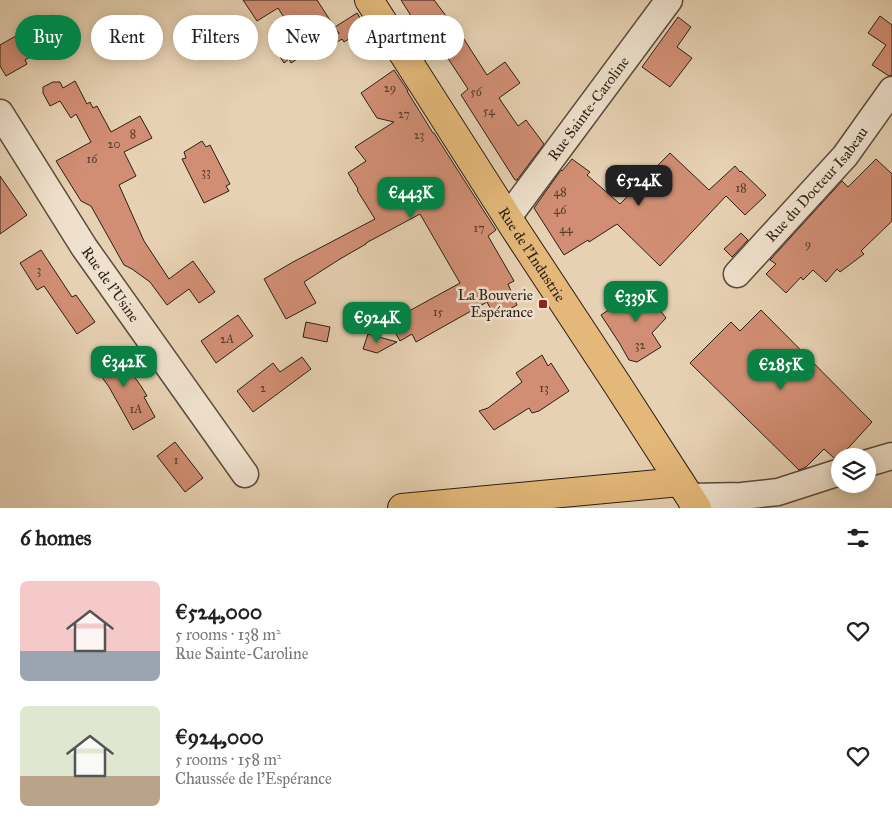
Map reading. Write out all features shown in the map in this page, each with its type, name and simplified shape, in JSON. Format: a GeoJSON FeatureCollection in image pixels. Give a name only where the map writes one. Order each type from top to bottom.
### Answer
{"type":"FeatureCollection","features":[{"type":"Feature","properties":{"kind":"main road","name":"Rue de l'Industrie"},"geometry":{"type":"LineString","coordinates":[[369,0],[689,496]]}},
{"type":"Feature","properties":{"kind":"main road"},"geometry":{"type":"LineString","coordinates":[[402,508],[689,496]]}},
{"type":"Feature","properties":{"kind":"street","name":"Rue Sainte-Caroline"},"geometry":{"type":"LineString","coordinates":[[508,217],[669,0]]}},
{"type":"Feature","properties":{"kind":"street","name":"Rue du Docteur Isabeau"},"geometry":{"type":"LineString","coordinates":[[737,274],[846,156],[892,90]]}},
{"type":"Feature","properties":{"kind":"street","name":"Rue de l'Usine"},"geometry":{"type":"LineString","coordinates":[[0,114],[84,248],[245,474]]}},
{"type":"Feature","properties":{"kind":"street"},"geometry":{"type":"LineString","coordinates":[[876,461],[892,456]]}},
{"type":"Feature","properties":{"kind":"street"},"geometry":{"type":"LineString","coordinates":[[689,496],[742,496],[778,492],[831,475]]}},
{"type":"Feature","properties":{"kind":"building"},"geometry":{"type":"Polygon","coordinates":[[[243,0],[317,0],[327,15],[282,15],[278,8],[258,20],[258,15],[253,15],[243,0]]]}},
{"type":"Feature","properties":{"kind":"building"},"geometry":{"type":"Polygon","coordinates":[[[401,0],[434,0],[445,15],[410,15],[401,0]]]}},
{"type":"Feature","properties":{"kind":"building"},"geometry":{"type":"Polygon","coordinates":[[[880,16],[892,25],[892,75],[889,76],[872,65],[886,45],[868,33],[880,16]]]}},
{"type":"Feature","properties":{"kind":"building"},"geometry":{"type":"Polygon","coordinates":[[[678,17],[691,27],[677,47],[692,58],[670,87],[642,67],[678,17]]]}},
{"type":"Feature","properties":{"kind":"building"},"geometry":{"type":"Polygon","coordinates":[[[348,19],[348,39],[344,42],[342,39],[338,42],[338,25],[348,19]]]}},
{"type":"Feature","properties":{"kind":"building"},"geometry":{"type":"Polygon","coordinates":[[[15,37],[15,60],[25,60],[27,64],[6,76],[0,66],[0,45],[15,37]]]}},
{"type":"Feature","properties":{"kind":"building"},"geometry":{"type":"Polygon","coordinates":[[[464,39],[487,75],[505,62],[520,83],[499,98],[518,126],[526,120],[544,144],[517,180],[515,180],[461,95],[468,89],[449,60],[464,60],[464,39]]]}},
{"type":"Feature","properties":{"kind":"building"},"geometry":{"type":"Polygon","coordinates":[[[394,70],[496,230],[488,236],[514,281],[508,284],[517,305],[495,317],[487,302],[416,342],[412,334],[400,341],[389,322],[460,283],[420,214],[366,243],[304,282],[316,303],[286,319],[264,279],[375,219],[348,173],[366,161],[355,147],[394,122],[377,118],[361,93],[394,70]]]}},
{"type":"Feature","properties":{"kind":"building"},"geometry":{"type":"Polygon","coordinates":[[[75,81],[87,104],[90,102],[93,108],[97,106],[111,132],[140,116],[152,138],[124,152],[136,176],[119,185],[144,241],[169,279],[193,261],[215,292],[199,303],[189,289],[167,305],[150,282],[124,265],[91,206],[81,201],[56,161],[91,142],[76,114],[71,118],[60,101],[50,106],[43,93],[43,87],[53,82],[60,82],[63,88],[75,81]]]}},
{"type":"Feature","properties":{"kind":"building"},"geometry":{"type":"Polygon","coordinates":[[[202,141],[206,147],[210,145],[230,184],[226,186],[229,191],[204,203],[182,159],[186,158],[184,152],[202,141]]]}},
{"type":"Feature","properties":{"kind":"building"},"geometry":{"type":"Polygon","coordinates":[[[670,153],[709,190],[735,166],[766,195],[745,215],[726,196],[660,266],[617,224],[564,255],[534,208],[561,170],[572,159],[590,172],[587,175],[620,204],[670,153]]]}},
{"type":"Feature","properties":{"kind":"building"},"geometry":{"type":"Polygon","coordinates":[[[876,159],[892,174],[892,221],[861,251],[864,254],[840,272],[837,269],[826,282],[813,270],[803,280],[801,277],[786,293],[766,274],[776,264],[770,260],[842,181],[848,187],[876,159]]]}},
{"type":"Feature","properties":{"kind":"building"},"geometry":{"type":"Polygon","coordinates":[[[0,176],[27,215],[0,234],[0,176]]]}},
{"type":"Feature","properties":{"kind":"building"},"geometry":{"type":"Polygon","coordinates":[[[741,233],[748,240],[732,257],[724,249],[741,233]]]}},
{"type":"Feature","properties":{"kind":"building"},"geometry":{"type":"Polygon","coordinates":[[[41,250],[72,297],[76,295],[95,322],[77,334],[44,286],[37,290],[20,263],[41,250]]]}},
{"type":"Feature","properties":{"kind":"building"},"geometry":{"type":"Polygon","coordinates":[[[643,282],[658,302],[656,305],[666,318],[652,333],[661,347],[637,362],[629,360],[601,315],[631,295],[643,282]]]}},
{"type":"Feature","properties":{"kind":"building"},"geometry":{"type":"Polygon","coordinates":[[[761,310],[872,422],[848,448],[831,448],[831,455],[824,449],[806,467],[799,470],[690,363],[731,322],[740,331],[761,310]]]}},
{"type":"Feature","properties":{"kind":"building"},"geometry":{"type":"Polygon","coordinates":[[[238,315],[253,336],[216,363],[201,341],[238,315]]]}},
{"type":"Feature","properties":{"kind":"building"},"geometry":{"type":"Polygon","coordinates":[[[306,322],[330,327],[327,342],[303,337],[306,322]]]}},
{"type":"Feature","properties":{"kind":"building"},"geometry":{"type":"Polygon","coordinates":[[[368,334],[397,342],[377,353],[363,349],[368,334]]]}},
{"type":"Feature","properties":{"kind":"building"},"geometry":{"type":"Polygon","coordinates":[[[108,350],[110,353],[115,350],[141,386],[147,396],[144,397],[155,417],[133,430],[109,387],[91,362],[108,350]]]}},
{"type":"Feature","properties":{"kind":"building"},"geometry":{"type":"Polygon","coordinates":[[[542,355],[548,366],[551,363],[569,391],[539,411],[532,413],[529,408],[494,430],[479,411],[488,408],[522,382],[516,373],[542,355]]]}},
{"type":"Feature","properties":{"kind":"building"},"geometry":{"type":"Polygon","coordinates":[[[302,357],[311,369],[253,412],[237,391],[273,363],[280,372],[302,357]]]}},
{"type":"Feature","properties":{"kind":"building"},"geometry":{"type":"Polygon","coordinates":[[[175,442],[203,478],[185,492],[157,456],[175,442]]]}},
{"type":"Feature","properties":{"kind":"place","name":"La Bouverie Espérance"},"geometry":{"type":"Point","coordinates":[543,304]}}]}
